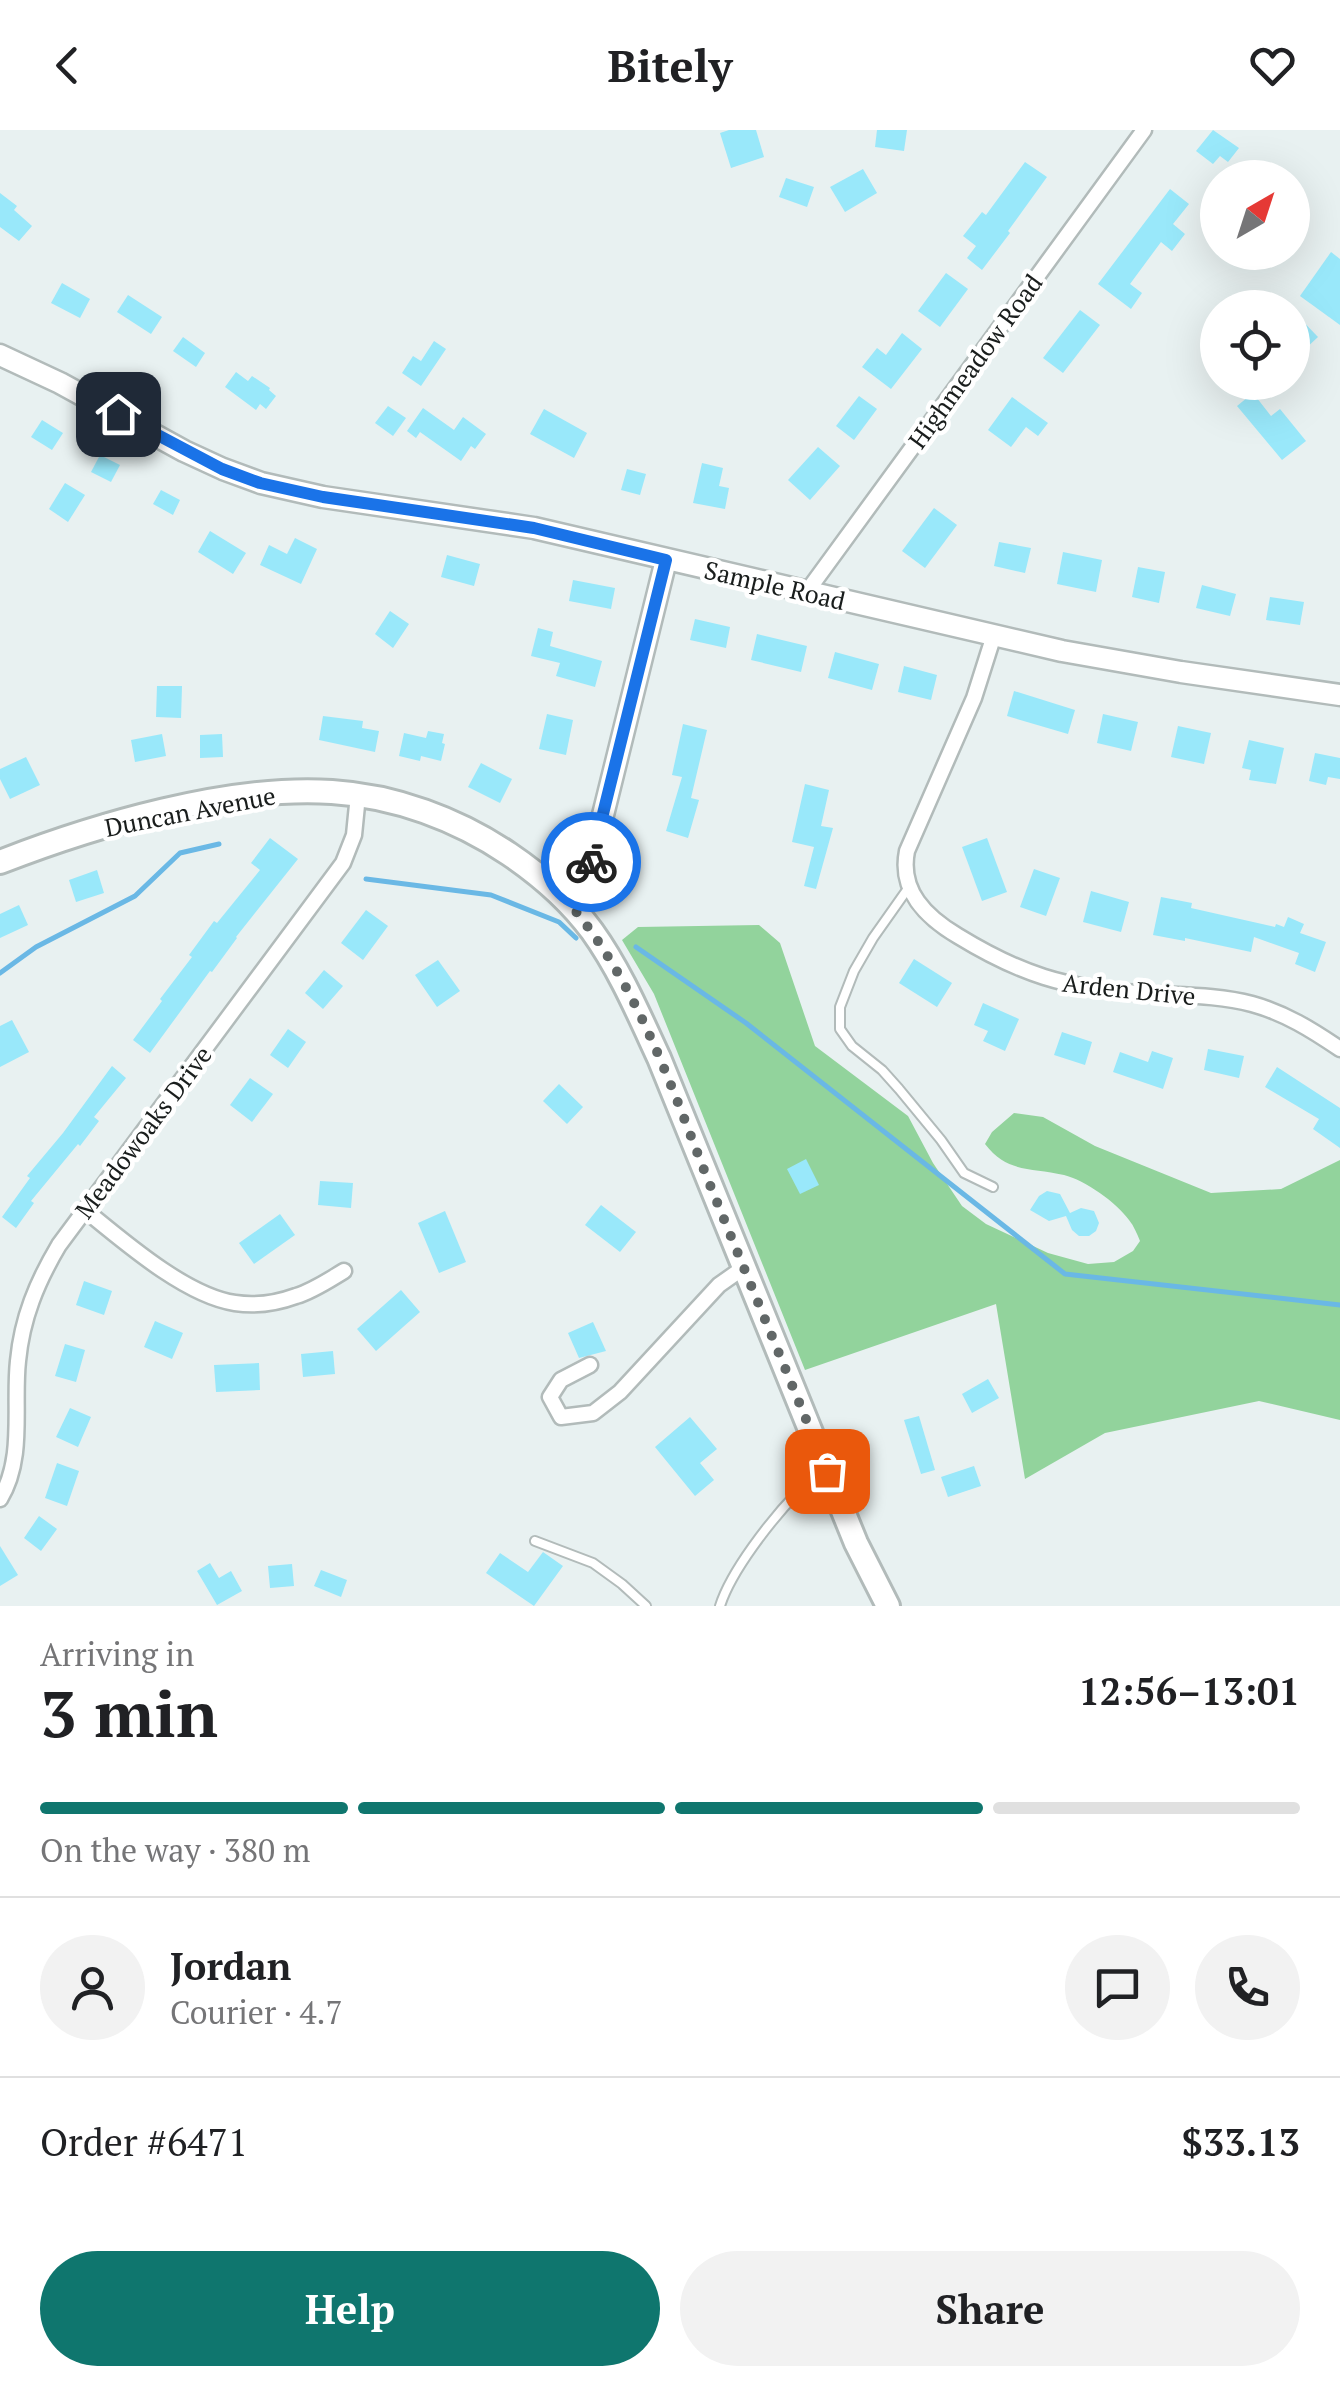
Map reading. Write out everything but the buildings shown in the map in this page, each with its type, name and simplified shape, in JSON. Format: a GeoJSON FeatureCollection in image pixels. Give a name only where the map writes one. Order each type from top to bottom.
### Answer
{"type":"FeatureCollection","features":[{"type":"Feature","properties":{"kind":"main road","name":"Duncan Avenue"},"geometry":{"type":"LineString","coordinates":[[0,862],[68,837],[180,808],[277,793],[330,792],[406,805],[472,831],[551,886],[574,909],[606,953],[631,998],[856,1542],[888,1606]]}},
{"type":"Feature","properties":{"kind":"street","name":"Highmeadow Road"},"geometry":{"type":"LineString","coordinates":[[806,592],[1144,130]]}},
{"type":"Feature","properties":{"kind":"street","name":"Sample Road"},"geometry":{"type":"LineString","coordinates":[[0,356],[60,382],[184,450],[250,480],[323,497],[534,528],[994,636],[1128,663],[1340,695]]}},
{"type":"Feature","properties":{"kind":"street"},"geometry":{"type":"LineString","coordinates":[[574,909],[586,880],[666,560]]}},
{"type":"Feature","properties":{"kind":"street"},"geometry":{"type":"LineString","coordinates":[[909,887],[904,864],[907,851],[974,698],[994,636]]}},
{"type":"Feature","properties":{"kind":"street","name":"Meadowoaks Drive"},"geometry":{"type":"LineString","coordinates":[[0,1499],[14,1460],[18,1360],[26,1314],[45,1268],[344,863],[354,835],[358,795]]}},
{"type":"Feature","properties":{"kind":"street","name":"Arden Drive"},"geometry":{"type":"LineString","coordinates":[[909,887],[921,908],[946,929],[1000,960],[1046,980],[1097,990],[1251,1004],[1296,1021],[1340,1049]]}},
{"type":"Feature","properties":{"kind":"street"},"geometry":{"type":"LineString","coordinates":[[85,1210],[178,1279],[213,1298],[260,1304],[300,1296],[344,1271]]}},
{"type":"Feature","properties":{"kind":"street"},"geometry":{"type":"LineString","coordinates":[[590,1365],[561,1380],[550,1397],[561,1417],[592,1412],[620,1392],[719,1285],[736,1273],[747,1274]]}},
{"type":"Feature","properties":{"kind":"lane"},"geometry":{"type":"LineString","coordinates":[[909,887],[872,938],[854,971],[840,1007],[840,1029],[852,1046],[891,1080],[964,1174],[993,1188]]}},
{"type":"Feature","properties":{"kind":"lane"},"geometry":{"type":"LineString","coordinates":[[720,1606],[725,1590],[773,1522],[800,1490],[827,1471]]}},
{"type":"Feature","properties":{"kind":"lane"},"geometry":{"type":"LineString","coordinates":[[535,1541],[593,1563],[646,1606]]}},
{"type":"Feature","properties":{"kind":"green space"},"geometry":{"type":"Polygon","coordinates":[[[759,925],[780,943],[815,1046],[908,1116],[962,1206],[986,1224],[1048,1253],[1088,1264],[1114,1262],[1133,1251],[1140,1241],[1124,1213],[1091,1187],[1064,1175],[1012,1165],[994,1154],[985,1144],[992,1132],[1014,1113],[1043,1117],[1095,1146],[1211,1193],[1281,1189],[1340,1160],[1340,1420],[1259,1401],[1105,1433],[1025,1479],[996,1304],[805,1370],[654,994],[622,940],[638,927],[759,925]]]}},
{"type":"Feature","properties":{"kind":"waterway"},"geometry":{"type":"LineString","coordinates":[[0,973],[36,947],[135,896],[180,853],[219,844]]}},
{"type":"Feature","properties":{"kind":"waterway"},"geometry":{"type":"LineString","coordinates":[[366,879],[491,895],[559,922],[576,938]]}},
{"type":"Feature","properties":{"kind":"waterway"},"geometry":{"type":"LineString","coordinates":[[636,947],[746,1023],[1065,1274],[1340,1305]]}},
{"type":"Feature","properties":{"kind":"way so far"},"geometry":{"type":"LineString","coordinates":[[591,862],[574,909],[619,974],[659,1058],[827,1471]]}},
{"type":"Feature","properties":{"kind":"route"},"geometry":{"type":"LineString","coordinates":[[118,414],[222,469],[260,483],[323,497],[534,528],[666,560],[591,862]]}}]}
